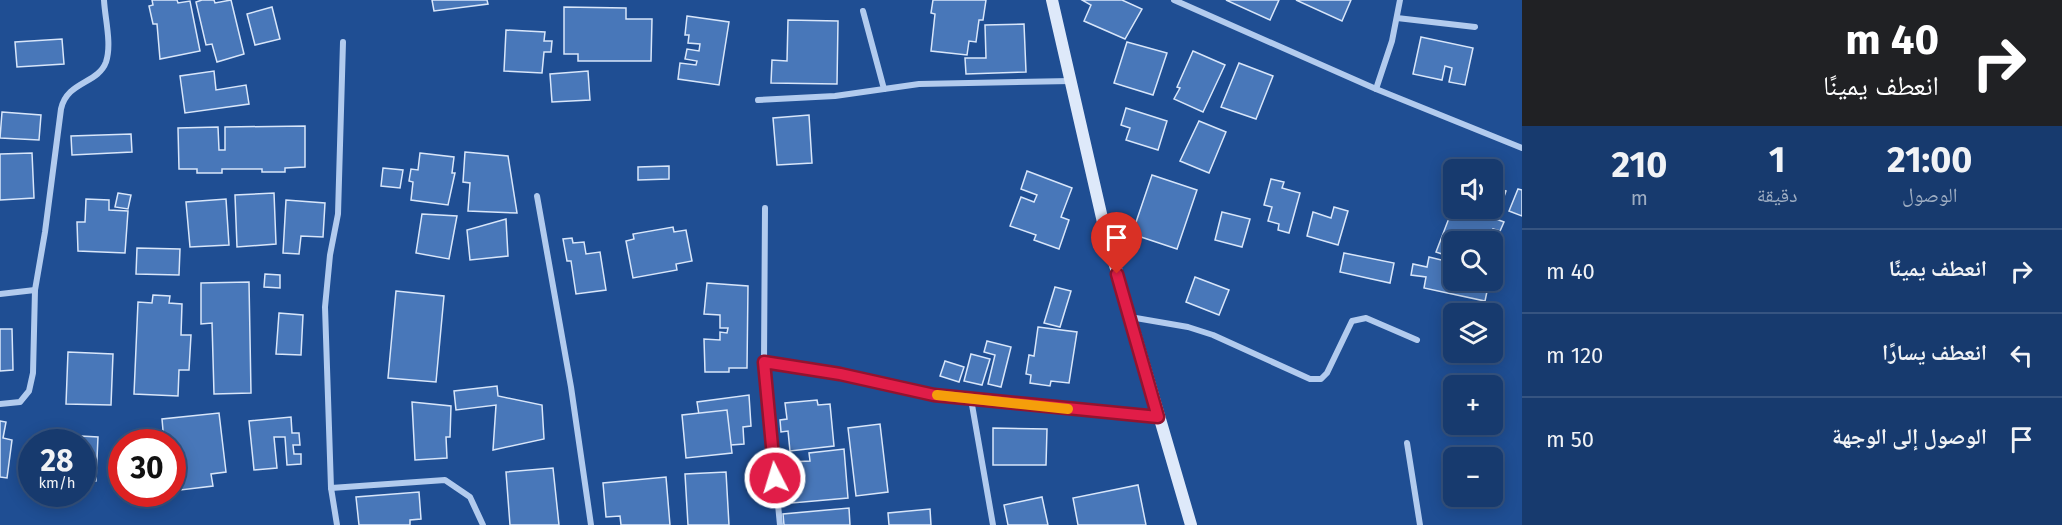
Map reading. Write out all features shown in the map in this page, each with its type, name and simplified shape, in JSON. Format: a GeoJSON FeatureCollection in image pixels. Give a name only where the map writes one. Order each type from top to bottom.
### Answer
{"type":"FeatureCollection","features":[{"type":"Feature","properties":{"kind":"main road"},"geometry":{"type":"LineString","coordinates":[[1052,0],[1104,231],[1191,525]]}},
{"type":"Feature","properties":{"kind":"street"},"geometry":{"type":"LineString","coordinates":[[0,404],[20,402],[29,391],[33,373],[34,291],[62,102],[82,82],[99,73],[107,60],[104,0]]}},
{"type":"Feature","properties":{"kind":"street"},"geometry":{"type":"LineString","coordinates":[[1174,0],[1376,89],[1522,148]]}},
{"type":"Feature","properties":{"kind":"street"},"geometry":{"type":"LineString","coordinates":[[1376,89],[1400,0]]}},
{"type":"Feature","properties":{"kind":"street"},"geometry":{"type":"LineString","coordinates":[[863,11],[884,88]]}},
{"type":"Feature","properties":{"kind":"street"},"geometry":{"type":"LineString","coordinates":[[1397,18],[1475,27]]}},
{"type":"Feature","properties":{"kind":"street"},"geometry":{"type":"LineString","coordinates":[[337,525],[331,488],[325,307],[330,255],[338,214],[343,42]]}},
{"type":"Feature","properties":{"kind":"street"},"geometry":{"type":"LineString","coordinates":[[758,100],[835,96],[919,84],[1072,81]]}},
{"type":"Feature","properties":{"kind":"street"},"geometry":{"type":"LineString","coordinates":[[537,196],[571,387],[591,525]]}},
{"type":"Feature","properties":{"kind":"street"},"geometry":{"type":"LineString","coordinates":[[765,208],[764,362],[780,525]]}},
{"type":"Feature","properties":{"kind":"street"},"geometry":{"type":"LineString","coordinates":[[0,294],[34,291]]}},
{"type":"Feature","properties":{"kind":"street"},"geometry":{"type":"LineString","coordinates":[[1129,317],[1188,327],[1213,335],[1310,379],[1321,379],[1328,373],[1352,321],[1366,318],[1417,340]]}},
{"type":"Feature","properties":{"kind":"street"},"geometry":{"type":"LineString","coordinates":[[764,362],[971,399],[1158,417]]}},
{"type":"Feature","properties":{"kind":"street"},"geometry":{"type":"LineString","coordinates":[[971,399],[993,525]]}},
{"type":"Feature","properties":{"kind":"street"},"geometry":{"type":"LineString","coordinates":[[1407,443],[1420,525]]}},
{"type":"Feature","properties":{"kind":"street"},"geometry":{"type":"LineString","coordinates":[[331,488],[445,480],[470,497],[483,525]]}},
{"type":"Feature","properties":{"kind":"building"},"geometry":{"type":"Polygon","coordinates":[[[152,0],[177,0],[178,3],[190,1],[200,51],[160,59],[157,24],[153,24],[149,6],[153,5],[152,0]]]}},
{"type":"Feature","properties":{"kind":"building"},"geometry":{"type":"Polygon","coordinates":[[[214,0],[215,3],[231,0],[244,54],[217,62],[212,44],[206,45],[196,2],[214,0]]]}},
{"type":"Feature","properties":{"kind":"building"},"geometry":{"type":"Polygon","coordinates":[[[432,0],[487,0],[488,4],[434,11],[432,0]]]}},
{"type":"Feature","properties":{"kind":"building"},"geometry":{"type":"Polygon","coordinates":[[[933,0],[986,0],[983,20],[979,20],[976,42],[969,41],[967,55],[931,51],[935,14],[931,13],[933,0]]]}},
{"type":"Feature","properties":{"kind":"building"},"geometry":{"type":"Polygon","coordinates":[[[1082,0],[1122,0],[1142,9],[1125,39],[1084,21],[1091,5],[1082,0]]]}},
{"type":"Feature","properties":{"kind":"building"},"geometry":{"type":"Polygon","coordinates":[[[1226,0],[1279,0],[1270,20],[1226,0]]]}},
{"type":"Feature","properties":{"kind":"building"},"geometry":{"type":"Polygon","coordinates":[[[1296,0],[1351,0],[1342,21],[1296,0]]]}},
{"type":"Feature","properties":{"kind":"building"},"geometry":{"type":"Polygon","coordinates":[[[272,7],[280,39],[255,45],[247,14],[272,7]]]}},
{"type":"Feature","properties":{"kind":"building"},"geometry":{"type":"Polygon","coordinates":[[[564,7],[626,8],[626,19],[652,19],[651,61],[578,61],[578,54],[564,54],[564,7]]]}},
{"type":"Feature","properties":{"kind":"building"},"geometry":{"type":"Polygon","coordinates":[[[687,16],[729,22],[719,85],[678,79],[680,63],[696,65],[697,61],[685,59],[687,49],[699,51],[700,44],[688,43],[689,35],[685,35],[687,16]]]}},
{"type":"Feature","properties":{"kind":"building"},"geometry":{"type":"Polygon","coordinates":[[[788,20],[838,21],[837,84],[771,83],[772,60],[787,61],[788,20]]]}},
{"type":"Feature","properties":{"kind":"building"},"geometry":{"type":"Polygon","coordinates":[[[1024,24],[1026,72],[966,74],[965,58],[986,58],[985,25],[1024,24]]]}},
{"type":"Feature","properties":{"kind":"building"},"geometry":{"type":"Polygon","coordinates":[[[506,30],[545,32],[544,41],[552,41],[551,52],[544,52],[542,73],[504,71],[506,30]]]}},
{"type":"Feature","properties":{"kind":"building"},"geometry":{"type":"Polygon","coordinates":[[[1421,37],[1473,48],[1465,85],[1449,82],[1452,68],[1445,66],[1442,80],[1413,74],[1421,37]]]}},
{"type":"Feature","properties":{"kind":"building"},"geometry":{"type":"Polygon","coordinates":[[[62,39],[64,64],[17,67],[15,42],[62,39]]]}},
{"type":"Feature","properties":{"kind":"building"},"geometry":{"type":"Polygon","coordinates":[[[1127,42],[1167,53],[1153,95],[1114,83],[1127,42]]]}},
{"type":"Feature","properties":{"kind":"building"},"geometry":{"type":"Polygon","coordinates":[[[1193,51],[1225,65],[1203,112],[1174,99],[1193,51]]]}},
{"type":"Feature","properties":{"kind":"building"},"geometry":{"type":"Polygon","coordinates":[[[1239,63],[1273,76],[1256,119],[1221,107],[1239,63]]]}},
{"type":"Feature","properties":{"kind":"building"},"geometry":{"type":"Polygon","coordinates":[[[214,71],[216,90],[246,85],[249,104],[185,113],[180,76],[214,71]]]}},
{"type":"Feature","properties":{"kind":"building"},"geometry":{"type":"Polygon","coordinates":[[[588,71],[590,100],[552,102],[550,74],[588,71]]]}},
{"type":"Feature","properties":{"kind":"building"},"geometry":{"type":"Polygon","coordinates":[[[1126,108],[1167,121],[1158,150],[1126,140],[1130,128],[1121,125],[1126,108]]]}},
{"type":"Feature","properties":{"kind":"building"},"geometry":{"type":"Polygon","coordinates":[[[2,112],[41,115],[39,140],[0,138],[2,112]]]}},
{"type":"Feature","properties":{"kind":"building"},"geometry":{"type":"Polygon","coordinates":[[[809,115],[812,163],[777,165],[773,118],[809,115]]]}},
{"type":"Feature","properties":{"kind":"building"},"geometry":{"type":"Polygon","coordinates":[[[1199,121],[1226,132],[1209,173],[1180,161],[1199,121]]]}},
{"type":"Feature","properties":{"kind":"building"},"geometry":{"type":"Polygon","coordinates":[[[305,126],[305,167],[285,168],[285,172],[262,172],[262,169],[222,169],[222,173],[197,173],[197,169],[179,169],[178,128],[218,127],[219,150],[225,150],[225,127],[305,126]]]}},
{"type":"Feature","properties":{"kind":"building"},"geometry":{"type":"Polygon","coordinates":[[[131,134],[132,152],[72,155],[71,136],[131,134]]]}},
{"type":"Feature","properties":{"kind":"building"},"geometry":{"type":"Polygon","coordinates":[[[465,152],[508,156],[517,213],[468,211],[470,183],[463,182],[465,152]]]}},
{"type":"Feature","properties":{"kind":"building"},"geometry":{"type":"Polygon","coordinates":[[[32,153],[34,198],[0,200],[0,154],[32,153]]]}},
{"type":"Feature","properties":{"kind":"building"},"geometry":{"type":"Polygon","coordinates":[[[420,153],[454,157],[452,173],[455,173],[448,205],[411,200],[413,182],[409,181],[411,169],[418,170],[420,153]]]}},
{"type":"Feature","properties":{"kind":"building"},"geometry":{"type":"Polygon","coordinates":[[[669,166],[669,179],[638,180],[638,167],[669,166]]]}},
{"type":"Feature","properties":{"kind":"building"},"geometry":{"type":"Polygon","coordinates":[[[383,168],[403,170],[400,188],[381,186],[383,168]]]}},
{"type":"Feature","properties":{"kind":"building"},"geometry":{"type":"Polygon","coordinates":[[[1027,171],[1072,188],[1061,217],[1069,220],[1059,249],[1034,240],[1036,235],[1010,226],[1021,197],[1034,202],[1037,195],[1021,189],[1027,171]]]}},
{"type":"Feature","properties":{"kind":"building"},"geometry":{"type":"Polygon","coordinates":[[[1152,175],[1197,190],[1177,249],[1132,234],[1152,175]]]}},
{"type":"Feature","properties":{"kind":"building"},"geometry":{"type":"Polygon","coordinates":[[[1271,179],[1284,182],[1282,188],[1300,193],[1289,233],[1278,230],[1279,224],[1268,221],[1272,207],[1264,205],[1271,179]]]}},
{"type":"Feature","properties":{"kind":"building"},"geometry":{"type":"Polygon","coordinates":[[[1518,189],[1522,190],[1522,216],[1509,211],[1518,189]]]}},
{"type":"Feature","properties":{"kind":"building"},"geometry":{"type":"Polygon","coordinates":[[[118,193],[131,195],[128,209],[115,207],[118,193]]]}},
{"type":"Feature","properties":{"kind":"building"},"geometry":{"type":"Polygon","coordinates":[[[274,193],[276,244],[237,247],[235,195],[274,193]]]}},
{"type":"Feature","properties":{"kind":"building"},"geometry":{"type":"Polygon","coordinates":[[[86,199],[109,200],[109,210],[128,211],[125,253],[78,251],[77,222],[85,222],[86,199]]]}},
{"type":"Feature","properties":{"kind":"building"},"geometry":{"type":"Polygon","coordinates":[[[226,199],[229,245],[190,247],[186,202],[226,199]]]}},
{"type":"Feature","properties":{"kind":"building"},"geometry":{"type":"Polygon","coordinates":[[[286,200],[325,203],[323,237],[301,236],[299,254],[283,253],[286,200]]]}},
{"type":"Feature","properties":{"kind":"building"},"geometry":{"type":"Polygon","coordinates":[[[1334,207],[1348,211],[1338,245],[1307,236],[1313,212],[1331,218],[1334,207]]]}},
{"type":"Feature","properties":{"kind":"building"},"geometry":{"type":"Polygon","coordinates":[[[1222,212],[1250,219],[1242,247],[1215,240],[1222,212]]]}},
{"type":"Feature","properties":{"kind":"building"},"geometry":{"type":"Polygon","coordinates":[[[422,214],[457,216],[449,259],[416,253],[422,214]]]}},
{"type":"Feature","properties":{"kind":"building"},"geometry":{"type":"Polygon","coordinates":[[[506,219],[508,256],[470,260],[467,230],[506,219]]]}},
{"type":"Feature","properties":{"kind":"building"},"geometry":{"type":"Polygon","coordinates":[[[1449,219],[1496,219],[1504,222],[1500,231],[1493,229],[1492,231],[1444,231],[1449,219]]]}},
{"type":"Feature","properties":{"kind":"building"},"geometry":{"type":"Polygon","coordinates":[[[673,227],[674,232],[686,230],[692,261],[676,264],[677,270],[633,278],[626,241],[634,239],[633,234],[673,227]]]}},
{"type":"Feature","properties":{"kind":"building"},"geometry":{"type":"Polygon","coordinates":[[[1443,234],[1443,254],[1436,252],[1443,234]]]}},
{"type":"Feature","properties":{"kind":"building"},"geometry":{"type":"Polygon","coordinates":[[[572,238],[573,243],[584,242],[586,254],[600,252],[606,290],[576,294],[571,261],[567,261],[563,239],[572,238]]]}},
{"type":"Feature","properties":{"kind":"building"},"geometry":{"type":"Polygon","coordinates":[[[137,248],[180,249],[179,275],[136,274],[137,248]]]}},
{"type":"Feature","properties":{"kind":"building"},"geometry":{"type":"Polygon","coordinates":[[[1344,253],[1394,263],[1390,283],[1340,272],[1344,253]]]}},
{"type":"Feature","properties":{"kind":"building"},"geometry":{"type":"Polygon","coordinates":[[[1429,257],[1443,260],[1443,291],[1487,291],[1485,301],[1424,288],[1426,277],[1411,275],[1413,264],[1427,267],[1429,257]]]}},
{"type":"Feature","properties":{"kind":"building"},"geometry":{"type":"Polygon","coordinates":[[[265,274],[280,275],[280,288],[264,287],[265,274]]]}},
{"type":"Feature","properties":{"kind":"building"},"geometry":{"type":"Polygon","coordinates":[[[1195,277],[1229,290],[1219,315],[1186,302],[1195,277]]]}},
{"type":"Feature","properties":{"kind":"building"},"geometry":{"type":"Polygon","coordinates":[[[249,282],[251,393],[214,394],[212,323],[201,324],[201,283],[249,282]]]}},
{"type":"Feature","properties":{"kind":"building"},"geometry":{"type":"Polygon","coordinates":[[[707,283],[748,286],[747,368],[729,368],[729,372],[705,372],[704,339],[720,340],[720,332],[727,333],[728,328],[720,328],[720,315],[704,314],[707,283]]]}},
{"type":"Feature","properties":{"kind":"building"},"geometry":{"type":"Polygon","coordinates":[[[1055,287],[1071,291],[1060,327],[1044,323],[1055,287]]]}},
{"type":"Feature","properties":{"kind":"building"},"geometry":{"type":"Polygon","coordinates":[[[396,291],[444,296],[436,382],[388,378],[396,291]]]}},
{"type":"Feature","properties":{"kind":"building"},"geometry":{"type":"Polygon","coordinates":[[[153,295],[170,296],[169,303],[182,304],[181,335],[191,335],[189,370],[179,370],[178,396],[134,394],[138,302],[152,303],[153,295]]]}},
{"type":"Feature","properties":{"kind":"building"},"geometry":{"type":"Polygon","coordinates":[[[279,313],[303,315],[301,355],[276,354],[279,313]]]}},
{"type":"Feature","properties":{"kind":"building"},"geometry":{"type":"Polygon","coordinates":[[[1038,327],[1077,332],[1069,383],[1051,381],[1050,386],[1030,383],[1031,375],[1026,374],[1029,355],[1034,356],[1038,327]]]}},
{"type":"Feature","properties":{"kind":"building"},"geometry":{"type":"Polygon","coordinates":[[[0,329],[12,329],[13,370],[0,371],[0,329]]]}},
{"type":"Feature","properties":{"kind":"building"},"geometry":{"type":"Polygon","coordinates":[[[987,341],[1011,347],[1001,387],[988,384],[995,355],[984,352],[987,341]]]}},
{"type":"Feature","properties":{"kind":"building"},"geometry":{"type":"Polygon","coordinates":[[[68,352],[113,354],[111,405],[66,404],[68,352]]]}},
{"type":"Feature","properties":{"kind":"building"},"geometry":{"type":"Polygon","coordinates":[[[971,354],[990,359],[982,385],[964,381],[971,354]]]}},
{"type":"Feature","properties":{"kind":"building"},"geometry":{"type":"Polygon","coordinates":[[[945,361],[964,367],[959,382],[940,376],[945,361]]]}},
{"type":"Feature","properties":{"kind":"building"},"geometry":{"type":"Polygon","coordinates":[[[497,386],[498,396],[542,405],[544,439],[493,450],[496,405],[456,410],[454,391],[497,386]]]}},
{"type":"Feature","properties":{"kind":"building"},"geometry":{"type":"Polygon","coordinates":[[[749,395],[751,426],[743,427],[744,444],[704,447],[697,402],[749,395]]]}},
{"type":"Feature","properties":{"kind":"building"},"geometry":{"type":"Polygon","coordinates":[[[817,400],[818,405],[830,404],[834,446],[790,451],[788,431],[781,432],[780,420],[787,419],[785,403],[817,400]]]}},
{"type":"Feature","properties":{"kind":"building"},"geometry":{"type":"Polygon","coordinates":[[[412,402],[451,406],[450,437],[446,437],[447,458],[415,460],[412,402]]]}},
{"type":"Feature","properties":{"kind":"building"},"geometry":{"type":"Polygon","coordinates":[[[727,410],[732,453],[686,458],[682,415],[727,410]]]}},
{"type":"Feature","properties":{"kind":"building"},"geometry":{"type":"Polygon","coordinates":[[[219,413],[226,472],[211,474],[213,486],[186,489],[186,429],[163,429],[162,419],[219,413]]]}},
{"type":"Feature","properties":{"kind":"building"},"geometry":{"type":"Polygon","coordinates":[[[291,417],[292,433],[299,433],[300,445],[293,445],[294,454],[301,454],[301,464],[287,465],[285,437],[274,437],[277,468],[254,470],[249,421],[291,417]]]}},
{"type":"Feature","properties":{"kind":"building"},"geometry":{"type":"Polygon","coordinates":[[[0,421],[6,422],[3,438],[12,440],[7,478],[0,477],[0,421]]]}},
{"type":"Feature","properties":{"kind":"building"},"geometry":{"type":"Polygon","coordinates":[[[880,424],[888,492],[856,496],[848,428],[880,424]]]}},
{"type":"Feature","properties":{"kind":"building"},"geometry":{"type":"Polygon","coordinates":[[[993,428],[1047,429],[1046,465],[993,465],[993,428]]]}},
{"type":"Feature","properties":{"kind":"building"},"geometry":{"type":"Polygon","coordinates":[[[96,437],[98,437],[96,481],[96,437]]]}},
{"type":"Feature","properties":{"kind":"building"},"geometry":{"type":"Polygon","coordinates":[[[844,449],[848,498],[792,503],[789,462],[810,461],[809,453],[844,449]]]}},
{"type":"Feature","properties":{"kind":"building"},"geometry":{"type":"Polygon","coordinates":[[[553,468],[559,525],[510,525],[506,472],[553,468]]]}},
{"type":"Feature","properties":{"kind":"building"},"geometry":{"type":"Polygon","coordinates":[[[726,472],[729,525],[688,525],[685,474],[726,472]]]}},
{"type":"Feature","properties":{"kind":"building"},"geometry":{"type":"Polygon","coordinates":[[[666,477],[670,525],[621,525],[620,516],[606,517],[603,483],[666,477]]]}},
{"type":"Feature","properties":{"kind":"building"},"geometry":{"type":"Polygon","coordinates":[[[1138,485],[1146,525],[1078,525],[1073,498],[1138,485]]]}},
{"type":"Feature","properties":{"kind":"building"},"geometry":{"type":"Polygon","coordinates":[[[419,492],[421,519],[410,520],[410,525],[359,525],[356,497],[419,492]]]}},
{"type":"Feature","properties":{"kind":"building"},"geometry":{"type":"Polygon","coordinates":[[[1042,497],[1048,525],[1008,525],[1004,505],[1042,497]]]}},
{"type":"Feature","properties":{"kind":"building"},"geometry":{"type":"Polygon","coordinates":[[[849,508],[850,525],[784,525],[783,514],[849,508]]]}},
{"type":"Feature","properties":{"kind":"building"},"geometry":{"type":"Polygon","coordinates":[[[930,509],[931,525],[889,525],[888,513],[930,509]]]}},
{"type":"Feature","properties":{"kind":"slow traffic"},"geometry":{"type":"LineString","coordinates":[[937,395],[1068,409]]}},
{"type":"Feature","properties":{"kind":"route"},"geometry":{"type":"LineString","coordinates":[[775,478],[764,362],[840,374],[934,395],[1158,417],[1117,274]]}}]}
